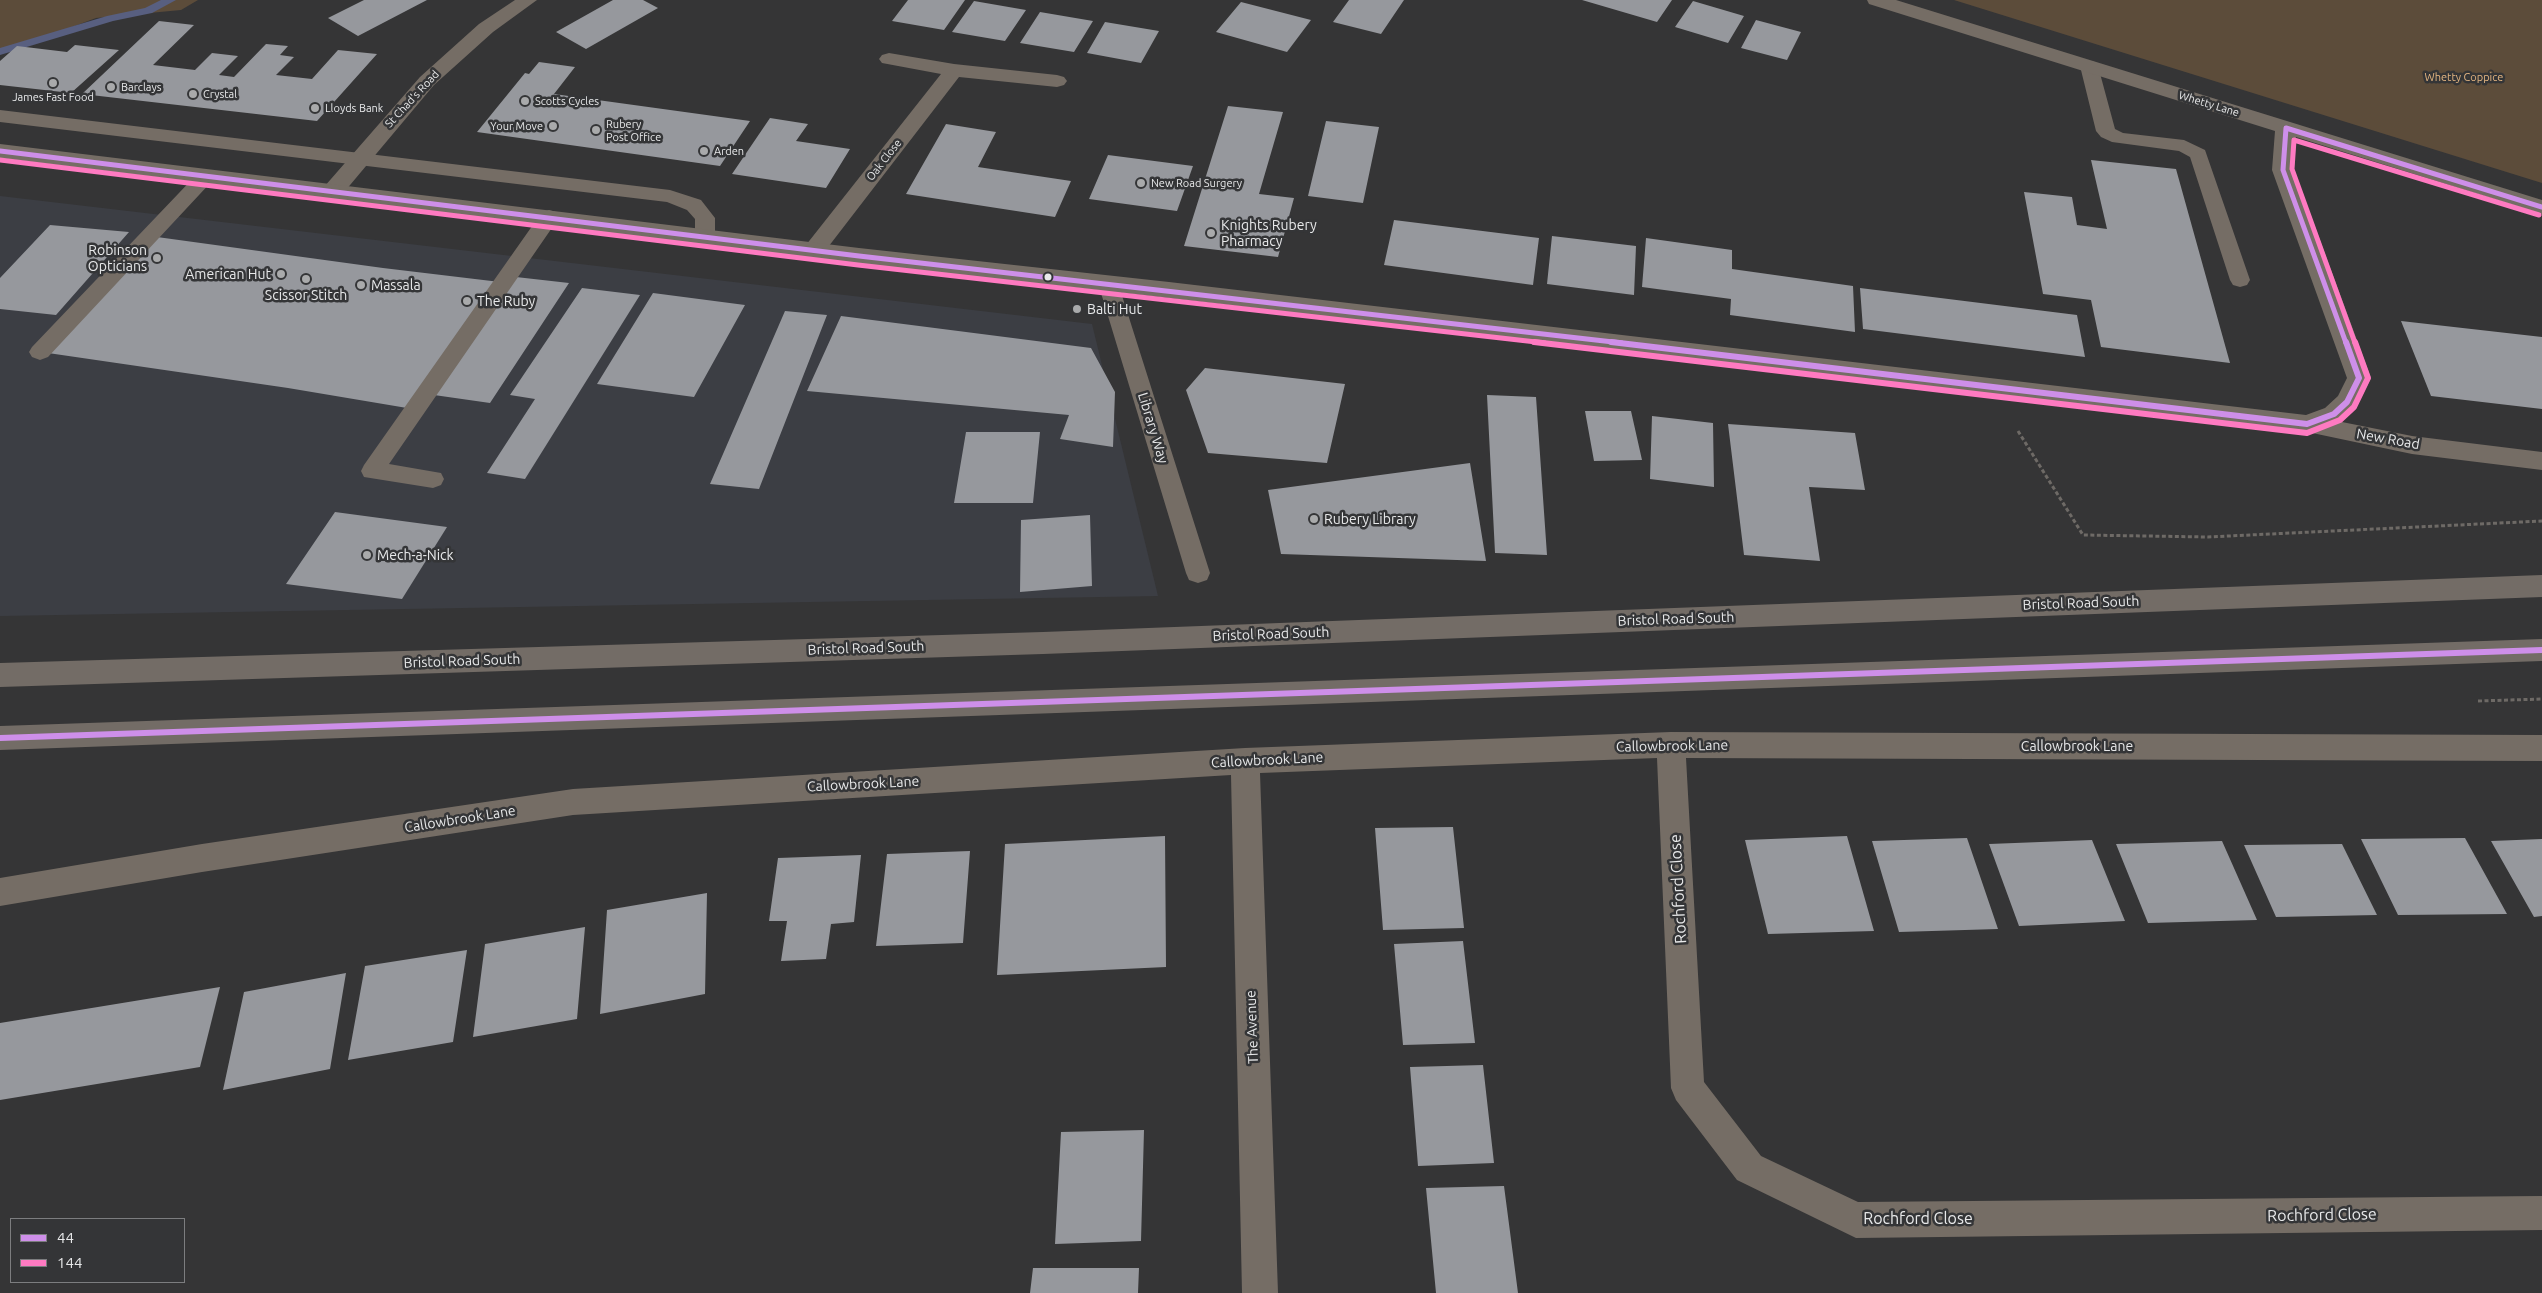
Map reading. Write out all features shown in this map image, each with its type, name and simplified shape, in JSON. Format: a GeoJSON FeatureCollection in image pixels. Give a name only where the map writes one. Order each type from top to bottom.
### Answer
{"type":"FeatureCollection","features":[{"type":"Feature","properties":{"kind":"highway","name":"Bristol Road South"},"geometry":{"type":"LineString","coordinates":[[0,675],[1033,643],[2542,586]]}},
{"type":"Feature","properties":{"kind":"highway"},"geometry":{"type":"LineString","coordinates":[[0,738],[1845,676],[2542,650]]}},
{"type":"Feature","properties":{"kind":"street","name":"St Chad's Road"},"geometry":{"type":"LineString","coordinates":[[332,192],[427,81],[486,28],[528,0]]}},
{"type":"Feature","properties":{"kind":"street","name":"Whetty Lane"},"geometry":{"type":"LineString","coordinates":[[1876,0],[2542,207]]}},
{"type":"Feature","properties":{"kind":"street"},"geometry":{"type":"LineString","coordinates":[[889,59],[954,70],[1057,81]]}},
{"type":"Feature","properties":{"kind":"street","name":"Oak Close"},"geometry":{"type":"LineString","coordinates":[[814,250],[954,70]]}},
{"type":"Feature","properties":{"kind":"street"},"geometry":{"type":"LineString","coordinates":[[2286,128],[2283,170],[2359,378],[2347,402],[2334,414],[2307,424]]}},
{"type":"Feature","properties":{"kind":"street","name":"New Road"},"geometry":{"type":"LineString","coordinates":[[0,151],[814,250],[2307,424],[2412,445],[2542,461]]}},
{"type":"Feature","properties":{"kind":"street","name":"Callowbrook Lane"},"geometry":{"type":"LineString","coordinates":[[0,892],[202,858],[573,802],[1245,761],[1671,745],[2542,748]]}},
{"type":"Feature","properties":{"kind":"street","name":"Rochford Close"},"geometry":{"type":"LineString","coordinates":[[1671,745],[1688,1088],[1749,1168],[1856,1220],[2542,1213]]}},
{"type":"Feature","properties":{"kind":"street","name":"The Avenue"},"geometry":{"type":"LineString","coordinates":[[1245,761],[1260,1293]]}},
{"type":"Feature","properties":{"kind":"lane"},"geometry":{"type":"LineString","coordinates":[[2089,66],[2103,127],[2108,133],[2119,138],[2184,146],[2198,154],[2240,280]]}},
{"type":"Feature","properties":{"kind":"lane"},"geometry":{"type":"LineString","coordinates":[[0,116],[670,196],[694,205],[705,218],[705,237]]}},
{"type":"Feature","properties":{"kind":"lane"},"geometry":{"type":"LineString","coordinates":[[40,352],[206,176]]}},
{"type":"Feature","properties":{"kind":"lane"},"geometry":{"type":"LineString","coordinates":[[433,479],[372,471],[549,217]]}},
{"type":"Feature","properties":{"kind":"lane","name":"Library Way"},"geometry":{"type":"LineString","coordinates":[[1108,283],[1198,573]]}},
{"type":"Feature","properties":{"kind":"path"},"geometry":{"type":"LineString","coordinates":[[1989,386],[2083,535],[2208,537],[2542,521]]}},
{"type":"Feature","properties":{"kind":"shaded area"},"geometry":{"type":"Polygon","coordinates":[[[0,196],[1092,324],[1158,596],[0,616],[0,196]]]}},
{"type":"Feature","properties":{"kind":"green space"},"geometry":{"type":"Polygon","coordinates":[[[0,0],[198,0],[181,10],[96,18],[0,54],[0,0]]]}},
{"type":"Feature","properties":{"kind":"green space","name":"Whetty Coppice"},"geometry":{"type":"Polygon","coordinates":[[[1954,0],[2542,0],[2542,183],[1954,0]]]}},
{"type":"Feature","properties":{"kind":"building"},"geometry":{"type":"Polygon","coordinates":[[[364,0],[427,0],[358,36],[328,18],[364,0]]]}},
{"type":"Feature","properties":{"kind":"building"},"geometry":{"type":"Polygon","coordinates":[[[613,0],[643,0],[658,8],[586,49],[556,32],[613,0]]]}},
{"type":"Feature","properties":{"kind":"building"},"geometry":{"type":"Polygon","coordinates":[[[908,0],[965,0],[944,30],[892,21],[908,0]]]}},
{"type":"Feature","properties":{"kind":"building"},"geometry":{"type":"Polygon","coordinates":[[[1349,0],[1404,0],[1381,34],[1333,22],[1349,0]]]}},
{"type":"Feature","properties":{"kind":"building"},"geometry":{"type":"Polygon","coordinates":[[[1582,0],[1672,0],[1657,22],[1582,0]]]}},
{"type":"Feature","properties":{"kind":"building"},"geometry":{"type":"Polygon","coordinates":[[[974,1],[1026,10],[1005,41],[952,32],[974,1]]]}},
{"type":"Feature","properties":{"kind":"building"},"geometry":{"type":"Polygon","coordinates":[[[1693,1],[1744,16],[1728,43],[1675,27],[1693,1]]]}},
{"type":"Feature","properties":{"kind":"building"},"geometry":{"type":"Polygon","coordinates":[[[1241,2],[1311,20],[1287,52],[1216,32],[1241,2]]]}},
{"type":"Feature","properties":{"kind":"building"},"geometry":{"type":"Polygon","coordinates":[[[1040,12],[1093,21],[1074,52],[1020,43],[1040,12]]]}},
{"type":"Feature","properties":{"kind":"building"},"geometry":{"type":"Polygon","coordinates":[[[1756,20],[1801,32],[1787,60],[1741,48],[1756,20]]]}},
{"type":"Feature","properties":{"kind":"building"},"geometry":{"type":"Polygon","coordinates":[[[159,21],[194,25],[153,65],[195,70],[212,53],[238,56],[219,75],[234,77],[266,44],[288,46],[280,55],[294,57],[276,75],[312,79],[338,50],[377,54],[317,121],[82,94],[159,21]]]}},
{"type":"Feature","properties":{"kind":"building"},"geometry":{"type":"Polygon","coordinates":[[[1105,22],[1159,31],[1141,63],[1087,53],[1105,22]]]}},
{"type":"Feature","properties":{"kind":"building"},"geometry":{"type":"Polygon","coordinates":[[[75,45],[119,50],[71,93],[0,85],[0,61],[17,46],[67,52],[75,45]]]}},
{"type":"Feature","properties":{"kind":"building"},"geometry":{"type":"Polygon","coordinates":[[[539,62],[575,67],[554,94],[750,121],[720,166],[477,132],[525,73],[529,74],[539,62]]]}},
{"type":"Feature","properties":{"kind":"building"},"geometry":{"type":"Polygon","coordinates":[[[1228,106],[1283,112],[1259,194],[1294,198],[1278,257],[1184,246],[1228,106]]]}},
{"type":"Feature","properties":{"kind":"building"},"geometry":{"type":"Polygon","coordinates":[[[770,118],[808,124],[796,141],[850,149],[826,188],[732,174],[770,118]]]}},
{"type":"Feature","properties":{"kind":"building"},"geometry":{"type":"Polygon","coordinates":[[[1326,121],[1379,127],[1363,203],[1308,196],[1326,121]]]}},
{"type":"Feature","properties":{"kind":"building"},"geometry":{"type":"Polygon","coordinates":[[[946,124],[996,132],[978,167],[1071,181],[1055,217],[906,194],[946,124]]]}},
{"type":"Feature","properties":{"kind":"building","name":"New Road Surgery"},"geometry":{"type":"Polygon","coordinates":[[[1108,155],[1193,166],[1177,211],[1089,199],[1108,155]]]}},
{"type":"Feature","properties":{"kind":"building"},"geometry":{"type":"Polygon","coordinates":[[[2091,160],[2176,169],[2230,363],[2101,347],[2091,300],[2043,294],[2024,192],[2072,197],[2077,225],[2107,229],[2091,160]]]}},
{"type":"Feature","properties":{"kind":"building"},"geometry":{"type":"Polygon","coordinates":[[[1394,220],[1539,238],[1533,285],[1384,265],[1394,220]]]}},
{"type":"Feature","properties":{"kind":"building"},"geometry":{"type":"Polygon","coordinates":[[[50,225],[129,232],[56,315],[0,309],[0,278],[50,225]]]}},
{"type":"Feature","properties":{"kind":"building"},"geometry":{"type":"Polygon","coordinates":[[[1552,236],[1636,246],[1634,295],[1547,284],[1552,236]]]}},
{"type":"Feature","properties":{"kind":"building"},"geometry":{"type":"Polygon","coordinates":[[[157,237],[500,282],[407,408],[288,388],[48,353],[157,237]]]}},
{"type":"Feature","properties":{"kind":"building"},"geometry":{"type":"Polygon","coordinates":[[[1646,238],[1732,250],[1732,269],[1853,286],[1855,332],[1730,315],[1731,299],[1642,287],[1646,238]]]}},
{"type":"Feature","properties":{"kind":"building"},"geometry":{"type":"Polygon","coordinates":[[[516,277],[569,283],[490,403],[434,395],[516,277]]]}},
{"type":"Feature","properties":{"kind":"building"},"geometry":{"type":"Polygon","coordinates":[[[582,288],[640,295],[525,479],[487,473],[535,399],[510,395],[582,288]]]}},
{"type":"Feature","properties":{"kind":"building"},"geometry":{"type":"Polygon","coordinates":[[[1860,288],[2077,315],[2085,357],[1863,329],[1860,288]]]}},
{"type":"Feature","properties":{"kind":"building"},"geometry":{"type":"Polygon","coordinates":[[[653,293],[745,305],[694,397],[597,384],[653,293]]]}},
{"type":"Feature","properties":{"kind":"building"},"geometry":{"type":"Polygon","coordinates":[[[785,311],[827,315],[759,489],[710,484],[785,311]]]}},
{"type":"Feature","properties":{"kind":"building"},"geometry":{"type":"Polygon","coordinates":[[[841,316],[1091,348],[1115,392],[1113,447],[1060,439],[1069,415],[807,391],[841,316]]]}},
{"type":"Feature","properties":{"kind":"building"},"geometry":{"type":"Polygon","coordinates":[[[2401,321],[2542,337],[2542,409],[2431,396],[2401,321]]]}},
{"type":"Feature","properties":{"kind":"building"},"geometry":{"type":"Polygon","coordinates":[[[1205,368],[1345,384],[1327,463],[1208,453],[1186,390],[1205,368]]]}},
{"type":"Feature","properties":{"kind":"building"},"geometry":{"type":"Polygon","coordinates":[[[1487,395],[1536,397],[1547,555],[1495,553],[1487,395]]]}},
{"type":"Feature","properties":{"kind":"building"},"geometry":{"type":"Polygon","coordinates":[[[1585,411],[1631,411],[1642,460],[1594,461],[1585,411]]]}},
{"type":"Feature","properties":{"kind":"building"},"geometry":{"type":"Polygon","coordinates":[[[1652,416],[1713,423],[1714,487],[1650,479],[1652,416]]]}},
{"type":"Feature","properties":{"kind":"building"},"geometry":{"type":"Polygon","coordinates":[[[1728,424],[1855,433],[1865,490],[1809,487],[1820,561],[1744,555],[1728,424]]]}},
{"type":"Feature","properties":{"kind":"building"},"geometry":{"type":"Polygon","coordinates":[[[966,432],[1040,432],[1033,503],[954,503],[966,432]]]}},
{"type":"Feature","properties":{"kind":"building"},"geometry":{"type":"Polygon","coordinates":[[[1470,463],[1486,561],[1281,554],[1268,490],[1470,463]]]}},
{"type":"Feature","properties":{"kind":"building","name":"Mech-a-Nick"},"geometry":{"type":"Polygon","coordinates":[[[335,512],[447,527],[402,599],[286,584],[335,512]]]}},
{"type":"Feature","properties":{"kind":"building"},"geometry":{"type":"Polygon","coordinates":[[[1090,515],[1092,586],[1020,592],[1021,520],[1090,515]]]}},
{"type":"Feature","properties":{"kind":"building"},"geometry":{"type":"Polygon","coordinates":[[[1453,827],[1464,928],[1383,930],[1375,828],[1453,827]]]}},
{"type":"Feature","properties":{"kind":"building"},"geometry":{"type":"Polygon","coordinates":[[[1165,836],[1166,967],[997,975],[1005,844],[1165,836]]]}},
{"type":"Feature","properties":{"kind":"building"},"geometry":{"type":"Polygon","coordinates":[[[1847,836],[1874,931],[1768,934],[1745,840],[1847,836]]]}},
{"type":"Feature","properties":{"kind":"building"},"geometry":{"type":"Polygon","coordinates":[[[1967,838],[1998,929],[1899,932],[1872,841],[1967,838]]]}},
{"type":"Feature","properties":{"kind":"building"},"geometry":{"type":"Polygon","coordinates":[[[2465,838],[2507,914],[2398,915],[2361,839],[2465,838]]]}},
{"type":"Feature","properties":{"kind":"building"},"geometry":{"type":"Polygon","coordinates":[[[2542,839],[2542,916],[2534,917],[2491,841],[2542,839]]]}},
{"type":"Feature","properties":{"kind":"building"},"geometry":{"type":"Polygon","coordinates":[[[2092,840],[2125,921],[2019,926],[1989,844],[2092,840]]]}},
{"type":"Feature","properties":{"kind":"building"},"geometry":{"type":"Polygon","coordinates":[[[2222,841],[2257,920],[2148,923],[2116,844],[2222,841]]]}},
{"type":"Feature","properties":{"kind":"building"},"geometry":{"type":"Polygon","coordinates":[[[2342,844],[2377,915],[2276,917],[2244,845],[2342,844]]]}},
{"type":"Feature","properties":{"kind":"building"},"geometry":{"type":"Polygon","coordinates":[[[970,851],[963,943],[876,946],[887,854],[970,851]]]}},
{"type":"Feature","properties":{"kind":"building"},"geometry":{"type":"Polygon","coordinates":[[[861,855],[854,922],[831,924],[826,959],[781,961],[787,921],[769,921],[778,858],[861,855]]]}},
{"type":"Feature","properties":{"kind":"building"},"geometry":{"type":"Polygon","coordinates":[[[707,893],[705,994],[600,1014],[607,910],[707,893]]]}},
{"type":"Feature","properties":{"kind":"building"},"geometry":{"type":"Polygon","coordinates":[[[585,927],[577,1019],[473,1037],[485,944],[585,927]]]}},
{"type":"Feature","properties":{"kind":"building"},"geometry":{"type":"Polygon","coordinates":[[[1463,941],[1475,1043],[1403,1045],[1394,944],[1463,941]]]}},
{"type":"Feature","properties":{"kind":"building"},"geometry":{"type":"Polygon","coordinates":[[[467,950],[453,1042],[348,1060],[365,966],[467,950]]]}},
{"type":"Feature","properties":{"kind":"building"},"geometry":{"type":"Polygon","coordinates":[[[346,973],[330,1069],[223,1090],[244,992],[346,973]]]}},
{"type":"Feature","properties":{"kind":"building"},"geometry":{"type":"Polygon","coordinates":[[[220,987],[200,1067],[0,1100],[0,1023],[220,987]]]}},
{"type":"Feature","properties":{"kind":"building"},"geometry":{"type":"Polygon","coordinates":[[[1483,1065],[1494,1163],[1418,1166],[1410,1067],[1483,1065]]]}},
{"type":"Feature","properties":{"kind":"building"},"geometry":{"type":"Polygon","coordinates":[[[1144,1130],[1141,1241],[1055,1244],[1061,1132],[1144,1130]]]}},
{"type":"Feature","properties":{"kind":"building"},"geometry":{"type":"Polygon","coordinates":[[[1504,1186],[1518,1293],[1436,1293],[1426,1188],[1504,1186]]]}},
{"type":"Feature","properties":{"kind":"building"},"geometry":{"type":"Polygon","coordinates":[[[1033,1268],[1139,1268],[1138,1293],[1030,1293],[1033,1268]]]}},
{"type":"Feature","properties":{"kind":"waterway"},"geometry":{"type":"LineString","coordinates":[[0,52],[111,18],[148,11],[170,0]]}},
{"type":"Feature","properties":{"kind":"transit line","name":"44"},"geometry":{"type":"LineString","coordinates":[[0,151],[859,256],[1169,290],[2307,424],[2334,414],[2347,402],[2359,378],[2283,170],[2286,128],[2542,207]]}},
{"type":"Feature","properties":{"kind":"transit line","name":"144"},"geometry":{"type":"LineString","coordinates":[[0,160],[858,265],[1168,299],[2307,433],[2340,420],[2354,407],[2368,378],[2292,169],[2294,140],[2539,215]]}},
{"type":"Feature","properties":{"kind":"transit line","name":"44"},"geometry":{"type":"LineString","coordinates":[[0,738],[2542,650]]}},
{"type":"Feature","properties":{"kind":"place","name":"James Fast Food"},"geometry":{"type":"Point","coordinates":[53,83]}},
{"type":"Feature","properties":{"kind":"place","name":"Barclays"},"geometry":{"type":"Point","coordinates":[111,87]}},
{"type":"Feature","properties":{"kind":"place","name":"Crystal"},"geometry":{"type":"Point","coordinates":[193,94]}},
{"type":"Feature","properties":{"kind":"place","name":"Scotts Cycles"},"geometry":{"type":"Point","coordinates":[525,101]}},
{"type":"Feature","properties":{"kind":"place","name":"Lloyds Bank"},"geometry":{"type":"Point","coordinates":[315,108]}},
{"type":"Feature","properties":{"kind":"place","name":"Your Move"},"geometry":{"type":"Point","coordinates":[553,126]}},
{"type":"Feature","properties":{"kind":"place","name":"Rubery Post Office"},"geometry":{"type":"Point","coordinates":[596,130]}},
{"type":"Feature","properties":{"kind":"place","name":"Arden"},"geometry":{"type":"Point","coordinates":[704,151]}},
{"type":"Feature","properties":{"kind":"place","name":"New Road Surgery"},"geometry":{"type":"Point","coordinates":[1141,183]}},
{"type":"Feature","properties":{"kind":"place","name":"Knights Rubery Pharmacy"},"geometry":{"type":"Point","coordinates":[1211,233]}},
{"type":"Feature","properties":{"kind":"place","name":"Robinson Opticians"},"geometry":{"type":"Point","coordinates":[157,258]}},
{"type":"Feature","properties":{"kind":"place","name":"American Hut"},"geometry":{"type":"Point","coordinates":[281,274]}},
{"type":"Feature","properties":{"kind":"place","name":"Scissor Stitch"},"geometry":{"type":"Point","coordinates":[306,279]}},
{"type":"Feature","properties":{"kind":"place","name":"Massala"},"geometry":{"type":"Point","coordinates":[361,285]}},
{"type":"Feature","properties":{"kind":"place","name":"The Ruby"},"geometry":{"type":"Point","coordinates":[467,301]}},
{"type":"Feature","properties":{"kind":"place","name":"Balti Hut"},"geometry":{"type":"Point","coordinates":[1077,309]}},
{"type":"Feature","properties":{"kind":"place","name":"Rubery Library"},"geometry":{"type":"Point","coordinates":[1314,519]}},
{"type":"Feature","properties":{"kind":"place","name":"Mech-a-Nick"},"geometry":{"type":"Point","coordinates":[367,555]}}]}
